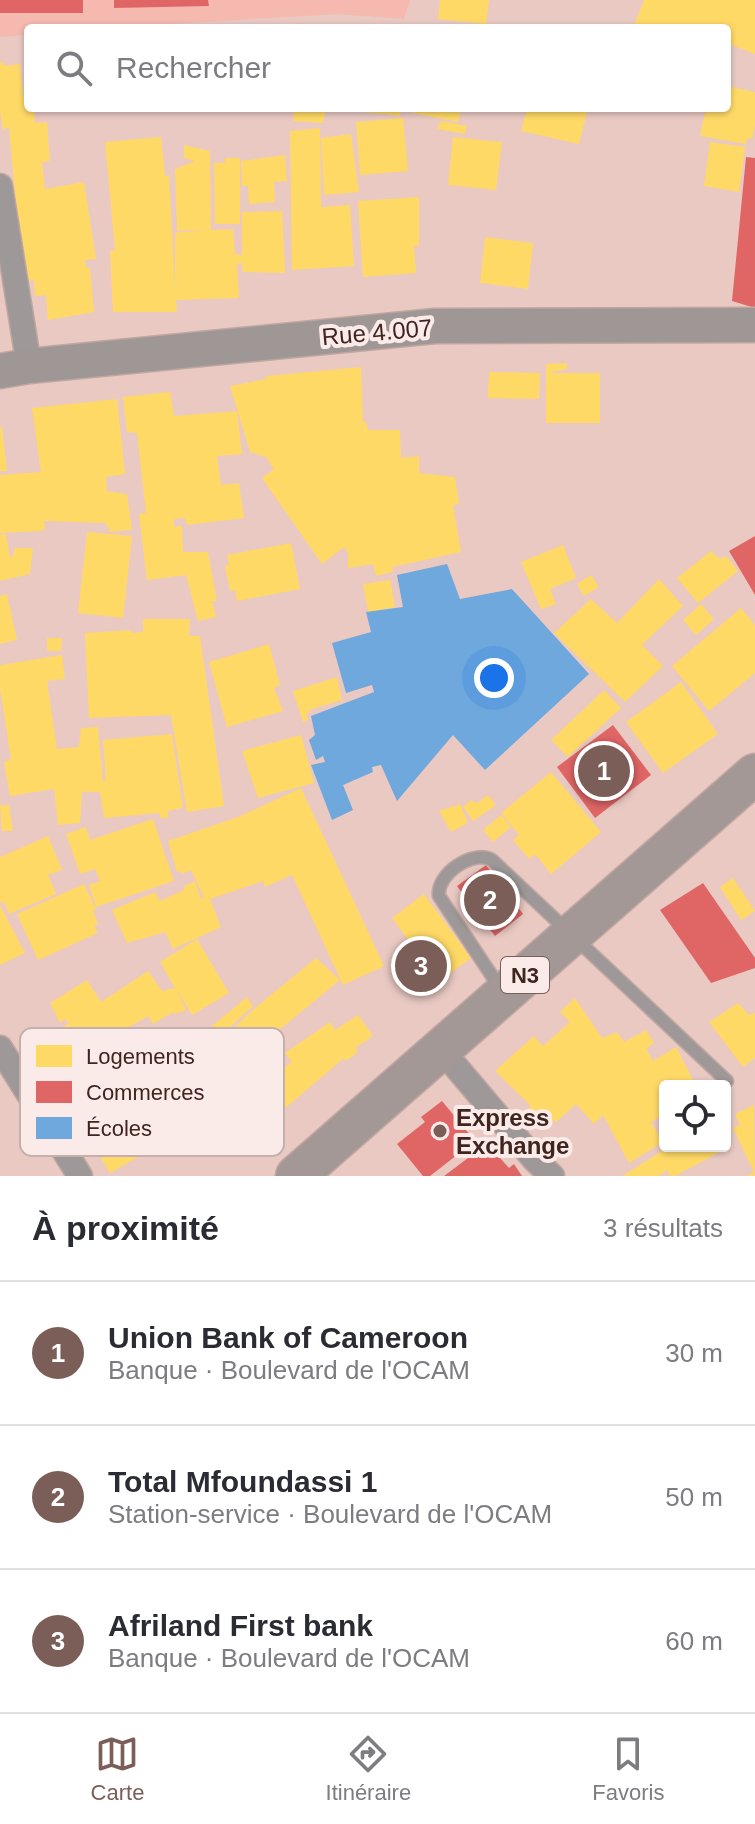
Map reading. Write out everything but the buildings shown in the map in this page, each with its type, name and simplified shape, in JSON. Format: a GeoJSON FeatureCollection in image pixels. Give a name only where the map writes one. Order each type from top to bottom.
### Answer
{"type":"FeatureCollection","features":[{"type":"Feature","properties":{"kind":"highway","name":"N3"},"geometry":{"type":"LineString","coordinates":[[296,1176],[755,774]]}},
{"type":"Feature","properties":{"kind":"main road","name":"Rue 4.007"},"geometry":{"type":"LineString","coordinates":[[14,368],[435,326],[755,325]]}},
{"type":"Feature","properties":{"kind":"street"},"geometry":{"type":"LineString","coordinates":[[0,186],[14,368]]}},
{"type":"Feature","properties":{"kind":"street"},"geometry":{"type":"LineString","coordinates":[[0,1048],[20,1080]]}},
{"type":"Feature","properties":{"kind":"street"},"geometry":{"type":"LineString","coordinates":[[440,1048],[552,1176]]}},
{"type":"Feature","properties":{"kind":"street"},"geometry":{"type":"LineString","coordinates":[[68,1156],[80,1176]]}},
{"type":"Feature","properties":{"kind":"lane"},"geometry":{"type":"LineString","coordinates":[[504,993],[439,896],[442,879],[473,856],[484,855],[492,860],[726,1080]]}},
{"type":"Feature","properties":{"kind":"shaded area"},"geometry":{"type":"Polygon","coordinates":[[[0,0],[410,0],[404,19],[337,14],[169,24],[24,24],[24,35],[0,37],[0,0]]]}},
{"type":"Feature","properties":{"kind":"place","name":"Union Bank of Cameroon"},"geometry":{"type":"Point","coordinates":[604,771]}},
{"type":"Feature","properties":{"kind":"place","name":"Total Mfoundassi 1"},"geometry":{"type":"Point","coordinates":[490,900]}},
{"type":"Feature","properties":{"kind":"place","name":"Afriland First bank"},"geometry":{"type":"Point","coordinates":[421,966]}},
{"type":"Feature","properties":{"kind":"place","name":"Express Exchange"},"geometry":{"type":"Point","coordinates":[440,1131]}}]}
